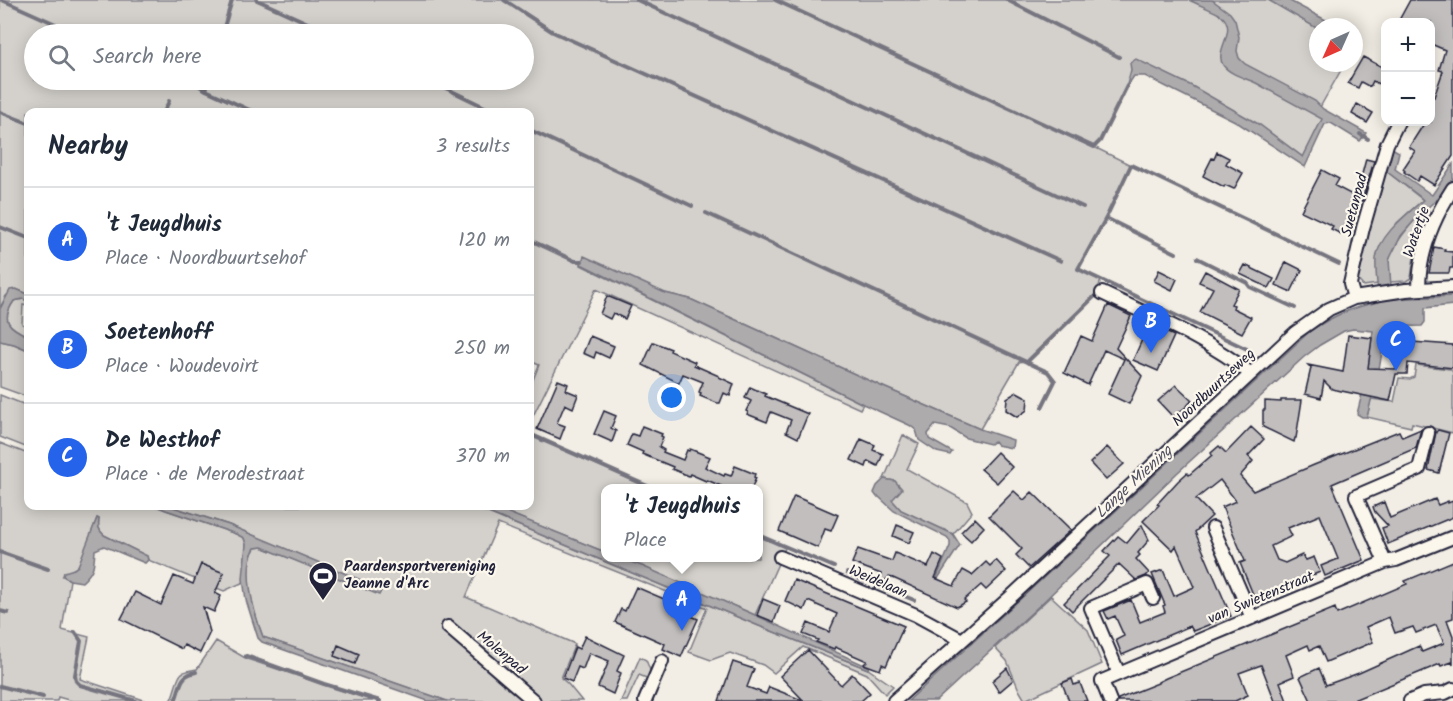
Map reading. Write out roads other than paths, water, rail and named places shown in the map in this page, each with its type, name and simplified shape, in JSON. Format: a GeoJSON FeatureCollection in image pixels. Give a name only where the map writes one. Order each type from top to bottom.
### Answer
{"type":"FeatureCollection","features":[{"type":"Feature","properties":{"kind":"street","name":"Suetanpad"},"geometry":{"type":"LineString","coordinates":[[1354,298],[1350,284],[1363,228],[1387,144],[1396,126]]}},
{"type":"Feature","properties":{"kind":"street","name":"Watertje"},"geometry":{"type":"LineString","coordinates":[[1419,289],[1419,273],[1429,234],[1439,210],[1453,188]]}},
{"type":"Feature","properties":{"kind":"street","name":"Noordbuurtseweg"},"geometry":{"type":"LineString","coordinates":[[894,701],[1295,333],[1329,309],[1354,298],[1453,287]]}},
{"type":"Feature","properties":{"kind":"street"},"geometry":{"type":"LineString","coordinates":[[1102,293],[1178,328],[1237,363],[1251,374]]}},
{"type":"Feature","properties":{"kind":"street"},"geometry":{"type":"LineString","coordinates":[[1385,562],[1356,496],[1419,469],[1428,433]]}},
{"type":"Feature","properties":{"kind":"street"},"geometry":{"type":"LineString","coordinates":[[1213,528],[1252,618]]}},
{"type":"Feature","properties":{"kind":"street","name":"van Swietenstraat"},"geometry":{"type":"LineString","coordinates":[[1119,674],[1385,562],[1396,560],[1453,537]]}},
{"type":"Feature","properties":{"kind":"street","name":"Weidelaan"},"geometry":{"type":"LineString","coordinates":[[780,557],[916,615],[962,640]]}},
{"type":"Feature","properties":{"kind":"street"},"geometry":{"type":"LineString","coordinates":[[1110,701],[1102,681],[1119,674],[1091,608],[1147,584],[1153,598]]}},
{"type":"Feature","properties":{"kind":"street","name":"Molenpad"},"geometry":{"type":"LineString","coordinates":[[448,627],[534,701]]}},
{"type":"Feature","properties":{"kind":"street"},"geometry":{"type":"LineString","coordinates":[[645,701],[662,660]]}},
{"type":"Feature","properties":{"kind":"street"},"geometry":{"type":"LineString","coordinates":[[1410,701],[1424,695],[1445,693],[1453,689]]}},
{"type":"Feature","properties":{"kind":"waterway"},"geometry":{"type":"LineString","coordinates":[[2,0],[56,24]]}},
{"type":"Feature","properties":{"kind":"waterway"},"geometry":{"type":"LineString","coordinates":[[225,24],[232,0]]}},
{"type":"Feature","properties":{"kind":"waterway"},"geometry":{"type":"LineString","coordinates":[[257,0],[310,24]]}},
{"type":"Feature","properties":{"kind":"waterway"},"geometry":{"type":"LineString","coordinates":[[504,0],[553,32],[1061,261]]}},
{"type":"Feature","properties":{"kind":"waterway"},"geometry":{"type":"LineString","coordinates":[[637,0],[1083,207]]}},
{"type":"Feature","properties":{"kind":"waterway"},"geometry":{"type":"LineString","coordinates":[[775,0],[1094,147],[1100,141],[1127,86]]}},
{"type":"Feature","properties":{"kind":"waterway"},"geometry":{"type":"LineString","coordinates":[[1007,0],[1119,57]]}},
{"type":"Feature","properties":{"kind":"waterway"},"geometry":{"type":"LineString","coordinates":[[206,90],[245,108]]}},
{"type":"Feature","properties":{"kind":"waterway"},"geometry":{"type":"LineString","coordinates":[[450,90],[487,108]]}},
{"type":"Feature","properties":{"kind":"waterway"},"geometry":{"type":"LineString","coordinates":[[166,108],[169,101]]}},
{"type":"Feature","properties":{"kind":"waterway"},"geometry":{"type":"LineString","coordinates":[[0,112],[24,121]]}},
{"type":"Feature","properties":{"kind":"waterway"},"geometry":{"type":"LineString","coordinates":[[534,132],[692,206]]}},
{"type":"Feature","properties":{"kind":"waterway"},"geometry":{"type":"LineString","coordinates":[[1360,134],[1368,139]]}},
{"type":"Feature","properties":{"kind":"waterway"},"geometry":{"type":"LineString","coordinates":[[1247,349],[1078,269],[1131,165],[1339,264]]}},
{"type":"Feature","properties":{"kind":"waterway"},"geometry":{"type":"LineString","coordinates":[[706,213],[1048,372],[1055,381],[1042,407]]}},
{"type":"Feature","properties":{"kind":"waterway"},"geometry":{"type":"LineString","coordinates":[[1106,218],[1176,253]]}},
{"type":"Feature","properties":{"kind":"waterway"},"geometry":{"type":"LineString","coordinates":[[0,227],[24,236]]}},
{"type":"Feature","properties":{"kind":"waterway"},"geometry":{"type":"LineString","coordinates":[[534,242],[575,261],[582,261]]}},
{"type":"Feature","properties":{"kind":"waterway"},"geometry":{"type":"LineString","coordinates":[[1197,258],[1295,308]]}},
{"type":"Feature","properties":{"kind":"waterway"},"geometry":{"type":"LineString","coordinates":[[1028,363],[1096,295]]}},
{"type":"Feature","properties":{"kind":"waterway"},"geometry":{"type":"LineString","coordinates":[[534,436],[643,484]]}},
{"type":"Feature","properties":{"kind":"waterway"},"geometry":{"type":"LineString","coordinates":[[763,537],[834,567]]}},
{"type":"Feature","properties":{"kind":"waterway"},"geometry":{"type":"LineString","coordinates":[[0,552],[48,569]]}},
{"type":"Feature","properties":{"kind":"waterway"},"geometry":{"type":"LineString","coordinates":[[847,573],[864,581]]}},
{"type":"Feature","properties":{"kind":"waterway"},"geometry":{"type":"LineString","coordinates":[[877,586],[889,591]]}},
{"type":"Feature","properties":{"kind":"waterway"},"geometry":{"type":"LineString","coordinates":[[897,593],[914,600]]}},
{"type":"Feature","properties":{"kind":"waterway"},"geometry":{"type":"LineString","coordinates":[[0,611],[8,613]]}},
{"type":"Feature","properties":{"kind":"waterway"},"geometry":{"type":"LineString","coordinates":[[75,632],[81,641],[76,681],[80,685],[136,701]]}},
{"type":"Feature","properties":{"kind":"waterway"},"geometry":{"type":"LineString","coordinates":[[246,656],[380,701]]}},
{"type":"Feature","properties":{"kind":"waterway"},"geometry":{"type":"LineString","coordinates":[[175,701],[183,679],[196,672]]}},
{"type":"Feature","properties":{"kind":"waterway"},"geometry":{"type":"LineString","coordinates":[[0,686],[43,697]]}},
{"type":"Feature","properties":{"kind":"place","name":"Soetenhoff"},"geometry":{"type":"Point","coordinates":[1151,353]}},
{"type":"Feature","properties":{"kind":"place","name":"De Westhof"},"geometry":{"type":"Point","coordinates":[1396,371]}},
{"type":"Feature","properties":{"kind":"place","name":"Paardensportvereniging Jeanne d'Arc"},"geometry":{"type":"Point","coordinates":[323,602]}},
{"type":"Feature","properties":{"kind":"place","name":"'t Jeugdhuis"},"geometry":{"type":"Point","coordinates":[682,631]}},
{"type":"Feature","properties":{"kind":"water label","name":"Lange Miening"},"geometry":{"type":"Point","coordinates":[1134,482]}}]}
